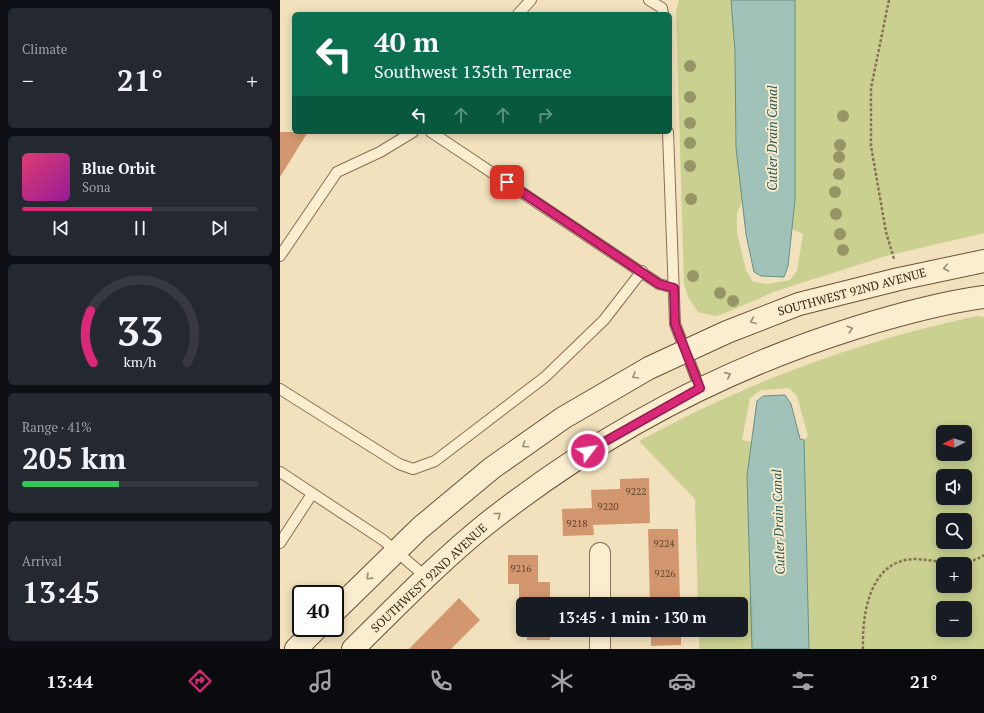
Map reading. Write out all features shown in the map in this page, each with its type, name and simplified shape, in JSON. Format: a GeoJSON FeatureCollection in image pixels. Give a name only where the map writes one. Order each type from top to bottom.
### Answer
{"type":"FeatureCollection","features":[{"type":"Feature","properties":{"kind":"street","name":"SOUTHWEST 92ND AVENUE"},"geometry":{"type":"LineString","coordinates":[[344,601],[420,528],[492,468],[563,418],[649,368],[727,332],[799,304],[899,279],[984,261]]}},
{"type":"Feature","properties":{"kind":"street","name":"SOUTHWEST 92ND AVENUE"},"geometry":{"type":"LineString","coordinates":[[353,649],[426,577],[484,526],[541,483],[607,439],[700,388],[769,358],[845,331],[923,309],[984,296]]}},
{"type":"Feature","properties":{"kind":"street"},"geometry":{"type":"LineString","coordinates":[[600,554],[600,597]]}},
{"type":"Feature","properties":{"kind":"street"},"geometry":{"type":"LineString","coordinates":[[296,649],[308,637]]}},
{"type":"Feature","properties":{"kind":"street"},"geometry":{"type":"LineString","coordinates":[[600,637],[600,649]]}},
{"type":"Feature","properties":{"kind":"lane"},"geometry":{"type":"LineString","coordinates":[[520,12],[531,0]]}},
{"type":"Feature","properties":{"kind":"lane"},"geometry":{"type":"LineString","coordinates":[[649,0],[664,7]]}},
{"type":"Feature","properties":{"kind":"lane"},"geometry":{"type":"LineString","coordinates":[[280,256],[337,172],[380,152],[410,134]]}},
{"type":"Feature","properties":{"kind":"lane"},"geometry":{"type":"LineString","coordinates":[[434,134],[642,271],[659,284],[674,288]]}},
{"type":"Feature","properties":{"kind":"lane"},"geometry":{"type":"LineString","coordinates":[[668,134],[675,324],[700,388]]}},
{"type":"Feature","properties":{"kind":"lane"},"geometry":{"type":"LineString","coordinates":[[280,389],[399,464],[413,468],[435,461],[544,377],[604,320],[642,271]]}},
{"type":"Feature","properties":{"kind":"lane"},"geometry":{"type":"LineString","coordinates":[[280,472],[397,550],[426,577]]}},
{"type":"Feature","properties":{"kind":"lane"},"geometry":{"type":"LineString","coordinates":[[280,543],[312,494]]}},
{"type":"Feature","properties":{"kind":"path"},"geometry":{"type":"LineString","coordinates":[[889,0],[871,88],[871,146],[886,232],[899,279]]}},
{"type":"Feature","properties":{"kind":"path"},"geometry":{"type":"LineString","coordinates":[[863,649],[862,633],[866,606],[874,584],[884,572],[896,564],[913,559],[950,564],[965,564],[984,555]]}},
{"type":"Feature","properties":{"kind":"green space"},"geometry":{"type":"Polygon","coordinates":[[[679,0],[731,0],[735,51],[736,148],[743,200],[737,213],[737,233],[746,270],[753,282],[768,284],[790,280],[797,271],[803,234],[792,229],[795,200],[795,0],[984,0],[984,233],[886,256],[776,291],[723,314],[715,316],[698,312],[688,297],[684,283],[676,11],[679,0]]]}},
{"type":"Feature","properties":{"kind":"green space"},"geometry":{"type":"Polygon","coordinates":[[[977,316],[984,317],[984,649],[809,649],[804,440],[808,436],[797,396],[789,388],[761,390],[750,398],[742,440],[752,442],[747,476],[752,649],[699,649],[699,637],[748,637],[748,597],[698,597],[695,499],[639,441],[679,420],[761,383],[803,366],[889,338],[977,316]]]}},
{"type":"Feature","properties":{"kind":"water","name":"Cutler Drain Canal"},"geometry":{"type":"Polygon","coordinates":[[[731,0],[795,0],[795,200],[788,266],[784,277],[761,276],[754,272],[746,234],[736,148],[735,51],[731,0]]]}},
{"type":"Feature","properties":{"kind":"water","name":"Cutler Drain Canal"},"geometry":{"type":"Polygon","coordinates":[[[785,395],[791,404],[800,439],[804,440],[809,649],[752,649],[747,476],[757,401],[763,396],[785,395]]]}},
{"type":"Feature","properties":{"kind":"building"},"geometry":{"type":"Polygon","coordinates":[[[280,132],[307,134],[280,177],[280,132]]]}},
{"type":"Feature","properties":{"kind":"building"},"geometry":{"type":"Polygon","coordinates":[[[649,478],[650,523],[593,525],[594,535],[563,536],[562,509],[592,508],[591,490],[620,489],[620,479],[649,478]]]}},
{"type":"Feature","properties":{"kind":"building"},"geometry":{"type":"Polygon","coordinates":[[[648,529],[678,529],[680,597],[650,597],[648,529]]]}},
{"type":"Feature","properties":{"kind":"building"},"geometry":{"type":"Polygon","coordinates":[[[508,555],[538,555],[538,582],[550,582],[550,597],[519,597],[519,584],[508,584],[508,555]]]}},
{"type":"Feature","properties":{"kind":"building"},"geometry":{"type":"Polygon","coordinates":[[[459,598],[480,620],[451,649],[409,649],[459,598]]]}},
{"type":"Feature","properties":{"kind":"building"},"geometry":{"type":"Polygon","coordinates":[[[527,637],[550,637],[550,640],[527,640],[527,637]]]}},
{"type":"Feature","properties":{"kind":"building"},"geometry":{"type":"Polygon","coordinates":[[[651,637],[681,637],[681,645],[651,646],[651,637]]]}},
{"type":"Feature","properties":{"kind":"route"},"geometry":{"type":"LineString","coordinates":[[507,182],[635,266],[659,284],[674,288],[675,324],[700,388],[661,408],[588,451]]}}]}
